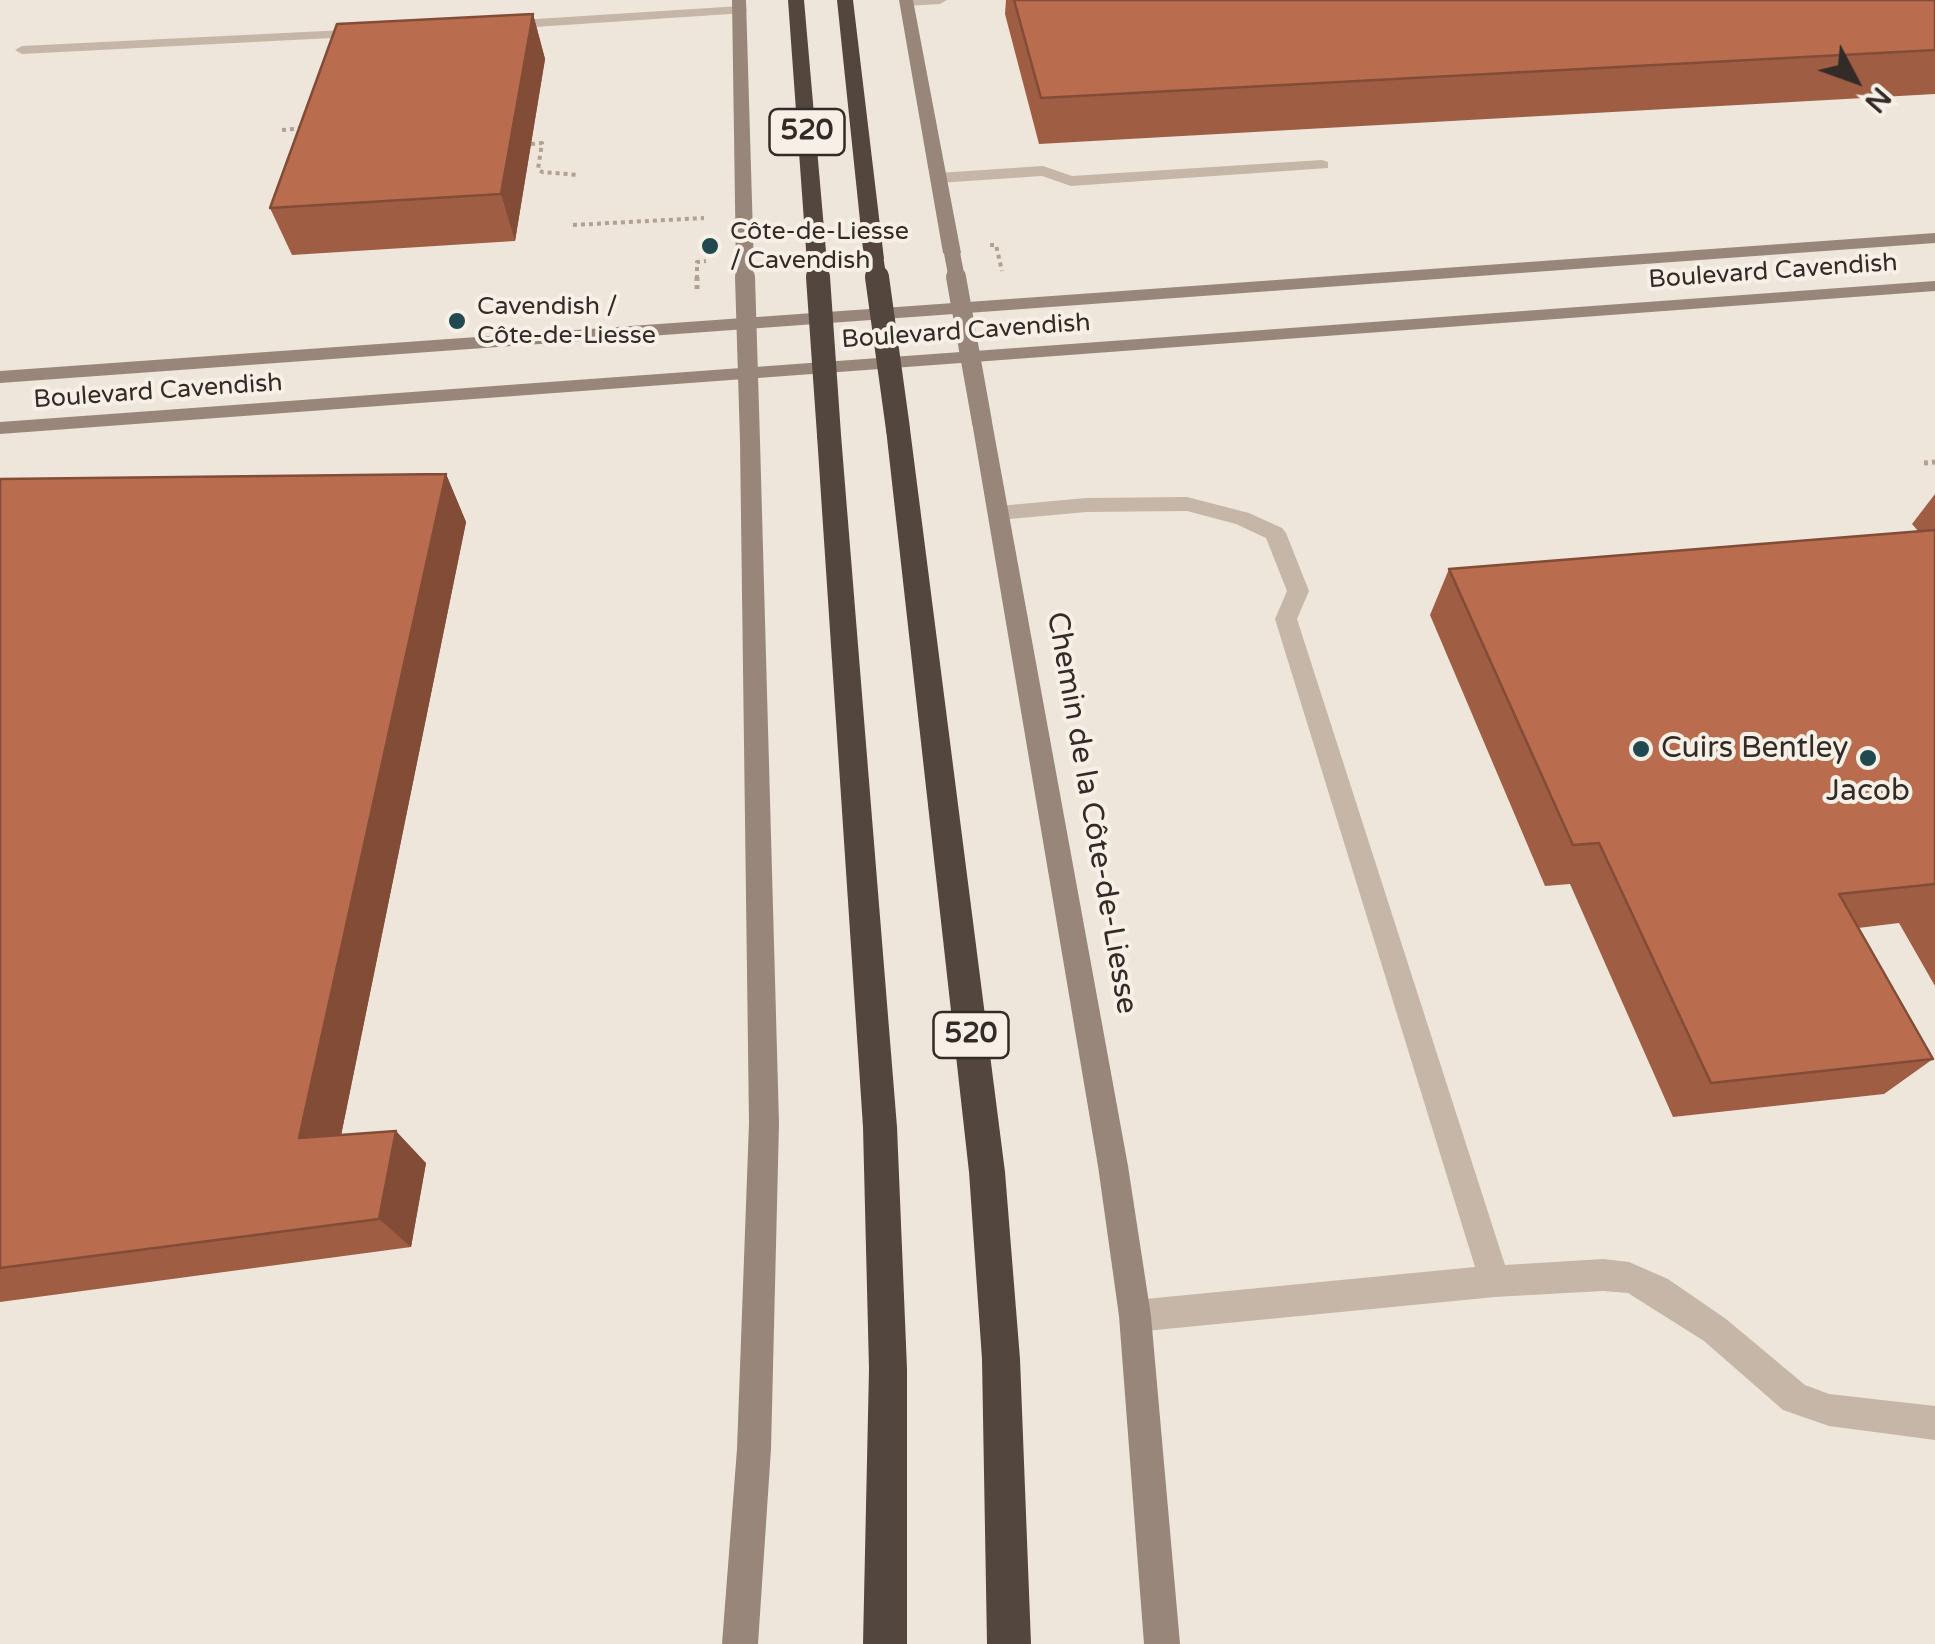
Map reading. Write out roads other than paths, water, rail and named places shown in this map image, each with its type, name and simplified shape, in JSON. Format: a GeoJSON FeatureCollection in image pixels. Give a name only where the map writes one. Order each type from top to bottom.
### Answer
{"type":"FeatureCollection","features":[{"type":"Feature","properties":{"kind":"highway","name":"520"},"geometry":{"type":"LineString","coordinates":[[796,0],[880,1126],[888,1368],[885,1644]]}},
{"type":"Feature","properties":{"kind":"highway","name":"520"},"geometry":{"type":"LineString","coordinates":[[845,0],[987,1172],[1001,1359],[1009,1644]]}},
{"type":"Feature","properties":{"kind":"main road","name":"Chemin de la Côte-de-Liesse"},"geometry":{"type":"LineString","coordinates":[[906,1],[1088,1008],[1135,1316],[1162,1644]]}},
{"type":"Feature","properties":{"kind":"main road"},"geometry":{"type":"LineString","coordinates":[[740,5],[764,1123],[754,1449],[740,1644]]}},
{"type":"Feature","properties":{"kind":"main road","name":"Boulevard Cavendish"},"geometry":{"type":"LineString","coordinates":[[0,377],[1935,238]]}},
{"type":"Feature","properties":{"kind":"main road","name":"Boulevard Cavendish"},"geometry":{"type":"LineString","coordinates":[[0,428],[1935,286]]}},
{"type":"Feature","properties":{"kind":"lane"},"geometry":{"type":"LineString","coordinates":[[906,1],[940,0]]}},
{"type":"Feature","properties":{"kind":"lane"},"geometry":{"type":"LineString","coordinates":[[496,26],[740,5]]}},
{"type":"Feature","properties":{"kind":"lane"},"geometry":{"type":"LineString","coordinates":[[22,50],[378,32]]}},
{"type":"Feature","properties":{"kind":"lane"},"geometry":{"type":"LineString","coordinates":[[938,178],[1043,171],[1071,181],[1322,165]]}},
{"type":"Feature","properties":{"kind":"lane"},"geometry":{"type":"LineString","coordinates":[[998,513],[1086,505],[1187,504],[1242,518],[1275,533],[1298,591],[1286,619],[1495,1281]]}},
{"type":"Feature","properties":{"kind":"lane"},"geometry":{"type":"LineString","coordinates":[[1135,1316],[1495,1281],[1603,1275],[1629,1278],[1657,1290],[1715,1330],[1795,1398],[1829,1410],[1935,1423]]}},
{"type":"Feature","properties":{"kind":"place","name":"Côte-de-Liesse / Cavendish"},"geometry":{"type":"Point","coordinates":[710,246]}},
{"type":"Feature","properties":{"kind":"place","name":"Cavendish / Côte-de-Liesse"},"geometry":{"type":"Point","coordinates":[457,321]}},
{"type":"Feature","properties":{"kind":"place","name":"Cuirs Bentley"},"geometry":{"type":"Point","coordinates":[1641,749]}},
{"type":"Feature","properties":{"kind":"place","name":"Jacob"},"geometry":{"type":"Point","coordinates":[1868,758]}}]}
